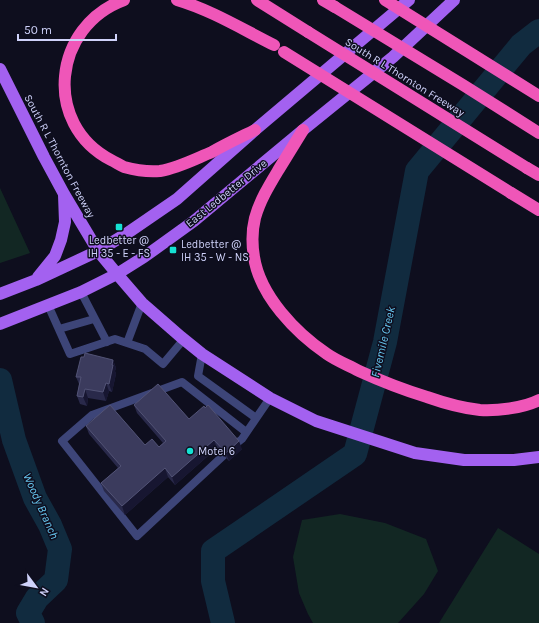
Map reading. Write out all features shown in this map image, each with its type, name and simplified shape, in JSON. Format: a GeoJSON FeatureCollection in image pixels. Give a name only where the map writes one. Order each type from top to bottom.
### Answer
{"type":"FeatureCollection","features":[{"type":"Feature","properties":{"kind":"highway"},"geometry":{"type":"LineString","coordinates":[[124,0],[103,10],[89,22],[78,36],[69,54],[65,74],[64,94],[70,114],[79,132],[90,146],[105,157],[123,167],[142,171],[160,171],[177,167],[194,160],[255,130]]}},
{"type":"Feature","properties":{"kind":"highway"},"geometry":{"type":"LineString","coordinates":[[177,0],[209,12],[274,45]]}},
{"type":"Feature","properties":{"kind":"highway"},"geometry":{"type":"LineString","coordinates":[[202,0],[539,210]]}},
{"type":"Feature","properties":{"kind":"highway","name":"South R L Thornton Freeway"},"geometry":{"type":"LineString","coordinates":[[257,0],[539,175]]}},
{"type":"Feature","properties":{"kind":"highway","name":"South R L Thornton Freeway"},"geometry":{"type":"LineString","coordinates":[[323,0],[464,85],[539,133]]}},
{"type":"Feature","properties":{"kind":"highway"},"geometry":{"type":"LineString","coordinates":[[385,0],[539,96]]}},
{"type":"Feature","properties":{"kind":"highway"},"geometry":{"type":"LineString","coordinates":[[303,130],[262,199],[256,218],[253,237],[254,258],[260,278],[269,295],[295,328],[311,342],[347,365],[379,380],[453,406],[480,410],[499,410],[518,407],[539,400]]}},
{"type":"Feature","properties":{"kind":"main road"},"geometry":{"type":"LineString","coordinates":[[0,294],[36,280],[98,251],[177,199],[255,130],[409,0]]}},
{"type":"Feature","properties":{"kind":"main road","name":"East Ledbetter Drive"},"geometry":{"type":"LineString","coordinates":[[3,323],[81,292],[116,274],[144,257],[194,221],[393,57],[454,0]]}},
{"type":"Feature","properties":{"kind":"main road","name":"South R L Thornton Freeway"},"geometry":{"type":"LineString","coordinates":[[0,68],[44,157],[98,251],[142,303],[202,354],[270,398],[316,421],[415,453],[464,460],[514,460],[539,457]]}},
{"type":"Feature","properties":{"kind":"main road"},"geometry":{"type":"LineString","coordinates":[[36,280],[55,256],[61,240],[65,222],[64,194]]}},
{"type":"Feature","properties":{"kind":"lane"},"geometry":{"type":"LineString","coordinates":[[81,292],[107,342]]}},
{"type":"Feature","properties":{"kind":"lane"},"geometry":{"type":"LineString","coordinates":[[127,343],[142,303]]}},
{"type":"Feature","properties":{"kind":"lane"},"geometry":{"type":"LineString","coordinates":[[48,305],[70,354],[115,339],[145,349],[163,364],[184,339]]}},
{"type":"Feature","properties":{"kind":"lane"},"geometry":{"type":"LineString","coordinates":[[59,329],[94,318]]}},
{"type":"Feature","properties":{"kind":"lane"},"geometry":{"type":"LineString","coordinates":[[202,354],[198,376],[256,418]]}},
{"type":"Feature","properties":{"kind":"lane"},"geometry":{"type":"LineString","coordinates":[[224,455],[137,536],[62,441],[92,415],[182,382],[246,432]]}},
{"type":"Feature","properties":{"kind":"lane"},"geometry":{"type":"LineString","coordinates":[[237,443],[242,439],[270,398]]}},
{"type":"Feature","properties":{"kind":"green space"},"geometry":{"type":"Polygon","coordinates":[[[0,188],[30,253],[0,263],[0,188]]]}},
{"type":"Feature","properties":{"kind":"green space"},"geometry":{"type":"Polygon","coordinates":[[[340,514],[385,523],[426,539],[438,571],[424,594],[398,623],[313,623],[308,614],[299,593],[293,557],[302,520],[340,514]]]}},
{"type":"Feature","properties":{"kind":"green space"},"geometry":{"type":"Polygon","coordinates":[[[498,528],[539,554],[539,623],[439,623],[498,528]]]}},
{"type":"Feature","properties":{"kind":"building"},"geometry":{"type":"Polygon","coordinates":[[[85,353],[113,360],[113,365],[109,384],[106,383],[103,392],[85,389],[83,397],[77,396],[81,377],[76,377],[81,357],[84,357],[85,353]]]}},
{"type":"Feature","properties":{"kind":"building","name":"Motel 6"},"geometry":{"type":"Polygon","coordinates":[[[158,384],[189,419],[204,406],[205,408],[208,405],[239,441],[226,453],[214,440],[172,477],[165,468],[122,506],[101,483],[121,466],[86,426],[110,405],[145,445],[152,439],[159,447],[166,441],[134,405],[158,384]]]}},
{"type":"Feature","properties":{"kind":"waterway","name":"Fivemile Creek"},"geometry":{"type":"LineString","coordinates":[[223,623],[213,581],[213,551],[355,454],[385,342],[417,171],[521,45],[539,31]]}},
{"type":"Feature","properties":{"kind":"waterway","name":"Woody Branch"},"geometry":{"type":"LineString","coordinates":[[0,380],[14,440],[35,498],[50,525],[60,549],[56,580],[37,598],[28,613],[33,623]]}},
{"type":"Feature","properties":{"kind":"place","name":"Ledbetter @ IH 35 - E - FS"},"geometry":{"type":"Point","coordinates":[119,227]}},
{"type":"Feature","properties":{"kind":"place","name":"Ledbetter @ IH 35 - W - NS"},"geometry":{"type":"Point","coordinates":[173,250]}},
{"type":"Feature","properties":{"kind":"place","name":"Motel 6"},"geometry":{"type":"Point","coordinates":[190,451]}}]}
